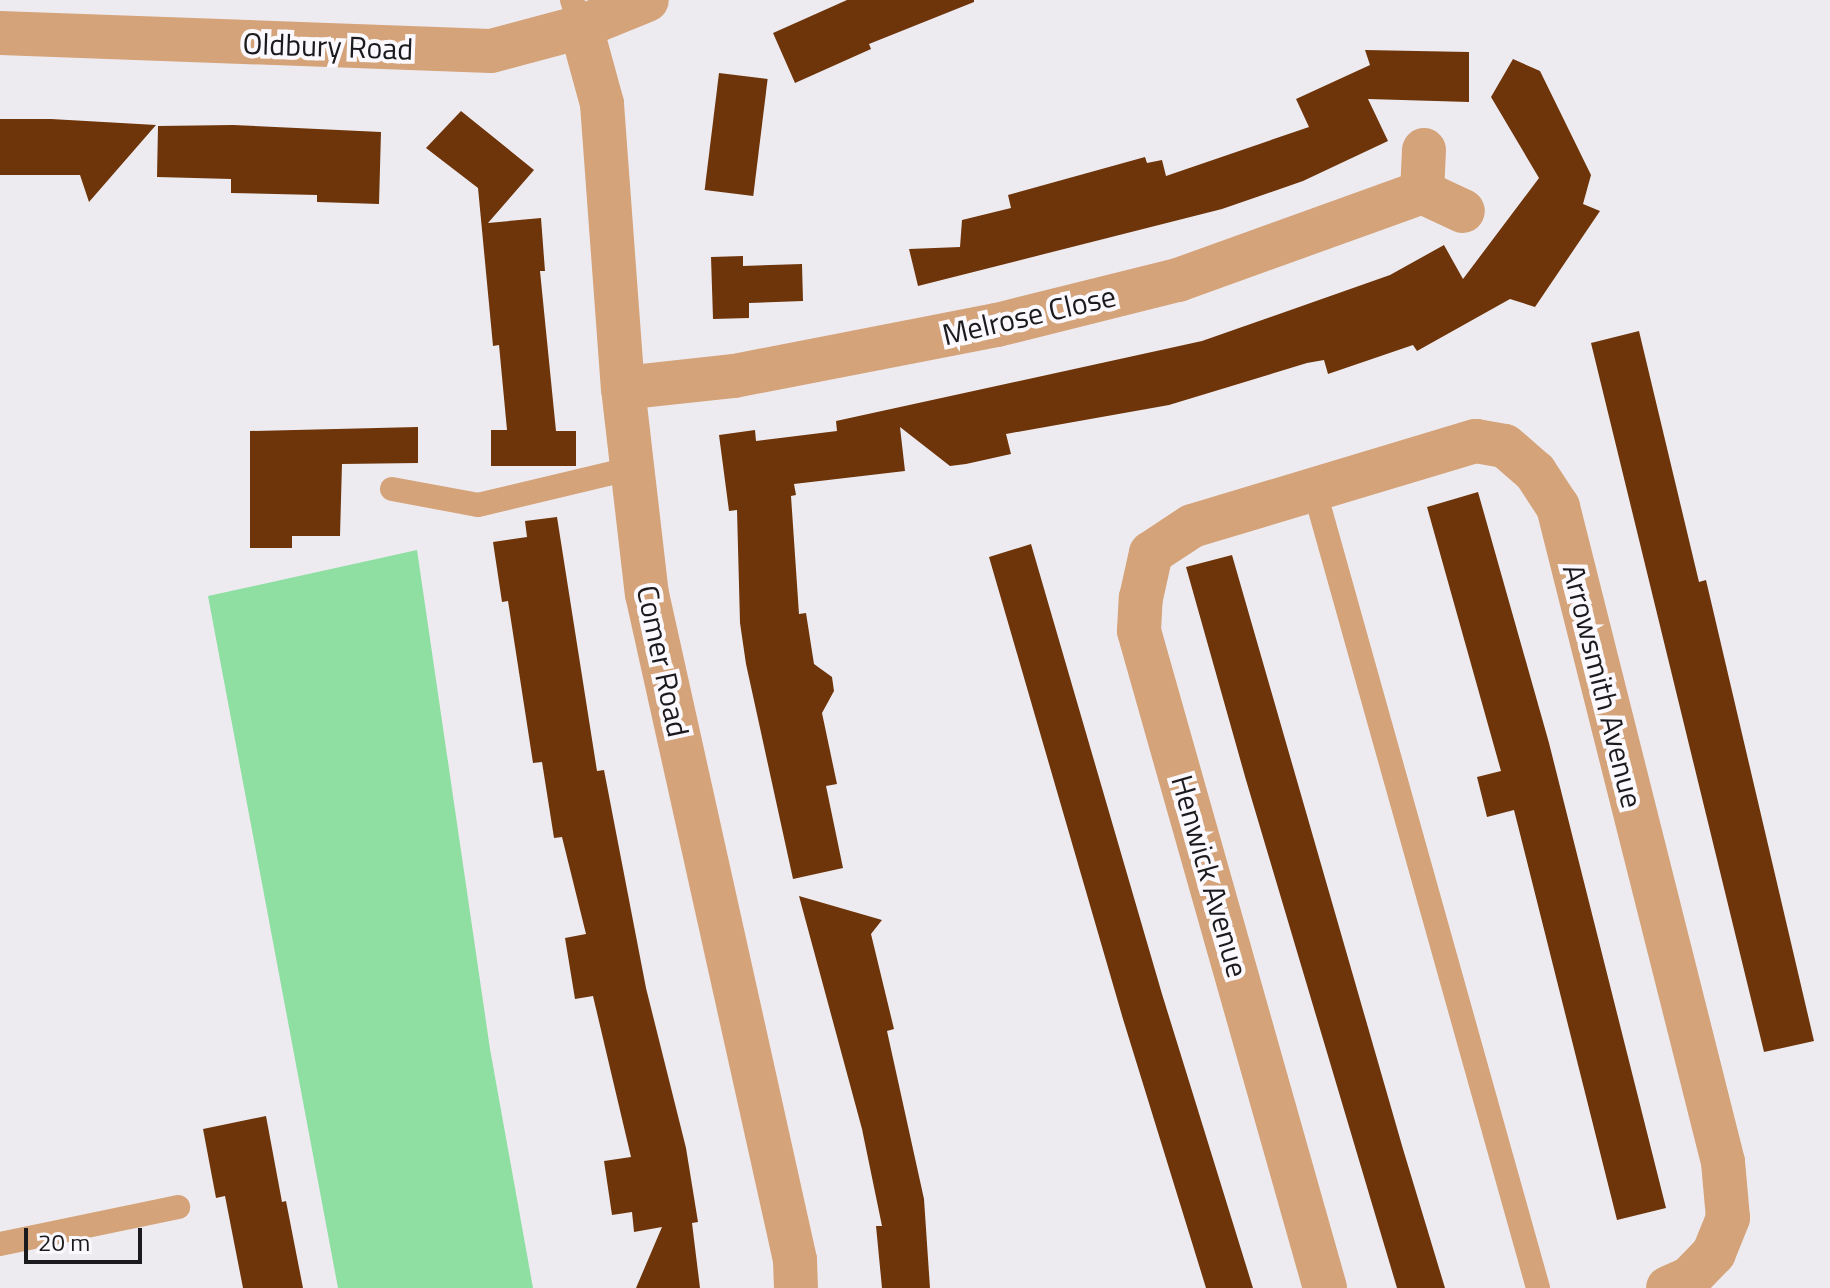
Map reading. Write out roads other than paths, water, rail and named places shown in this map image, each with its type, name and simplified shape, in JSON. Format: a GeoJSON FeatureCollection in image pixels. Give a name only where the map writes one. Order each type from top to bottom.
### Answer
{"type":"FeatureCollection","features":[{"type":"Feature","properties":{"kind":"street","name":"Oldbury Road"},"geometry":{"type":"LineString","coordinates":[[0,33],[491,51],[576,14],[647,0]]}},
{"type":"Feature","properties":{"kind":"street","name":"Comer Road"},"geometry":{"type":"LineString","coordinates":[[576,14],[602,104],[623,388],[647,594],[795,1260],[796,1288]]}},
{"type":"Feature","properties":{"kind":"street","name":"Melrose Close"},"geometry":{"type":"LineString","coordinates":[[623,388],[734,376],[1027,317],[1178,280],[1423,171],[1463,211]]}},
{"type":"Feature","properties":{"kind":"street","name":"Arrowsmith Avenue"},"geometry":{"type":"LineString","coordinates":[[1235,513],[1315,492],[1476,441],[1505,446],[1535,472],[1558,507],[1723,1162],[1728,1218],[1714,1253],[1690,1278],[1668,1288]]}},
{"type":"Feature","properties":{"kind":"street","name":"Henwick Avenue"},"geometry":{"type":"LineString","coordinates":[[1235,513],[1192,526],[1151,553],[1139,631],[1325,1288]]}},
{"type":"Feature","properties":{"kind":"lane"},"geometry":{"type":"LineString","coordinates":[[392,489],[478,505],[633,468]]}},
{"type":"Feature","properties":{"kind":"lane"},"geometry":{"type":"LineString","coordinates":[[1315,492],[1538,1288]]}},
{"type":"Feature","properties":{"kind":"lane"},"geometry":{"type":"LineString","coordinates":[[0,1244],[178,1207]]}}]}
